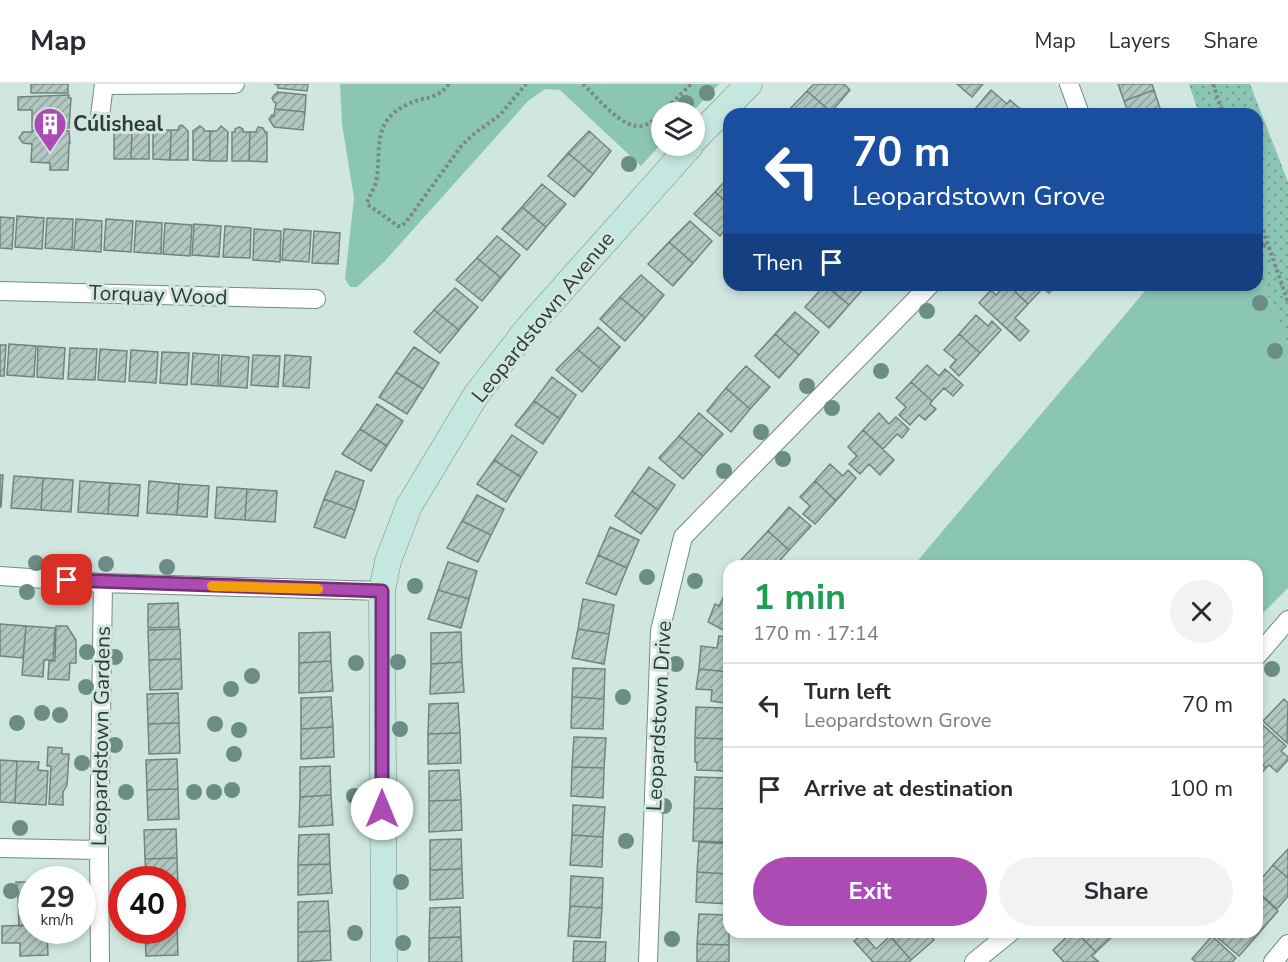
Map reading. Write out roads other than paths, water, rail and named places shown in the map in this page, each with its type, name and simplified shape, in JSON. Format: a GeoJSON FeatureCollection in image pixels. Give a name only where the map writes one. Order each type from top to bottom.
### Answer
{"type":"FeatureCollection","features":[{"type":"Feature","properties":{"kind":"street"},"geometry":{"type":"LineString","coordinates":[[100,116],[104,85],[235,84]]}},
{"type":"Feature","properties":{"kind":"street"},"geometry":{"type":"LineString","coordinates":[[725,108],[749,84]]}},
{"type":"Feature","properties":{"kind":"street"},"geometry":{"type":"LineString","coordinates":[[1069,84],[1078,108]]}},
{"type":"Feature","properties":{"kind":"street"},"geometry":{"type":"LineString","coordinates":[[705,129],[723,110]]}},
{"type":"Feature","properties":{"kind":"street","name":"Leopardstown Avenue"},"geometry":{"type":"LineString","coordinates":[[384,962],[382,591],[388,561],[409,506],[476,395],[528,328],[681,156]]}},
{"type":"Feature","properties":{"kind":"street","name":"Torquay Wood"},"geometry":{"type":"LineString","coordinates":[[0,291],[315,299]]}},
{"type":"Feature","properties":{"kind":"street","name":"Leopardstown Drive"},"geometry":{"type":"LineString","coordinates":[[648,962],[660,630],[683,537],[924,291]]}},
{"type":"Feature","properties":{"kind":"street"},"geometry":{"type":"LineString","coordinates":[[0,576],[103,583],[382,591]]}},
{"type":"Feature","properties":{"kind":"street","name":"Leopardstown Gardens"},"geometry":{"type":"LineString","coordinates":[[100,962],[99,850],[103,583]]}},
{"type":"Feature","properties":{"kind":"street"},"geometry":{"type":"LineString","coordinates":[[1263,649],[1288,620]]}},
{"type":"Feature","properties":{"kind":"street"},"geometry":{"type":"LineString","coordinates":[[0,848],[99,850]]}},
{"type":"Feature","properties":{"kind":"street"},"geometry":{"type":"LineString","coordinates":[[974,962],[1004,938]]}},
{"type":"Feature","properties":{"kind":"street"},"geometry":{"type":"LineString","coordinates":[[1272,962],[1288,944]]}},
{"type":"Feature","properties":{"kind":"place","name":"Cúlisheal"},"geometry":{"type":"Point","coordinates":[50,153]}}]}
